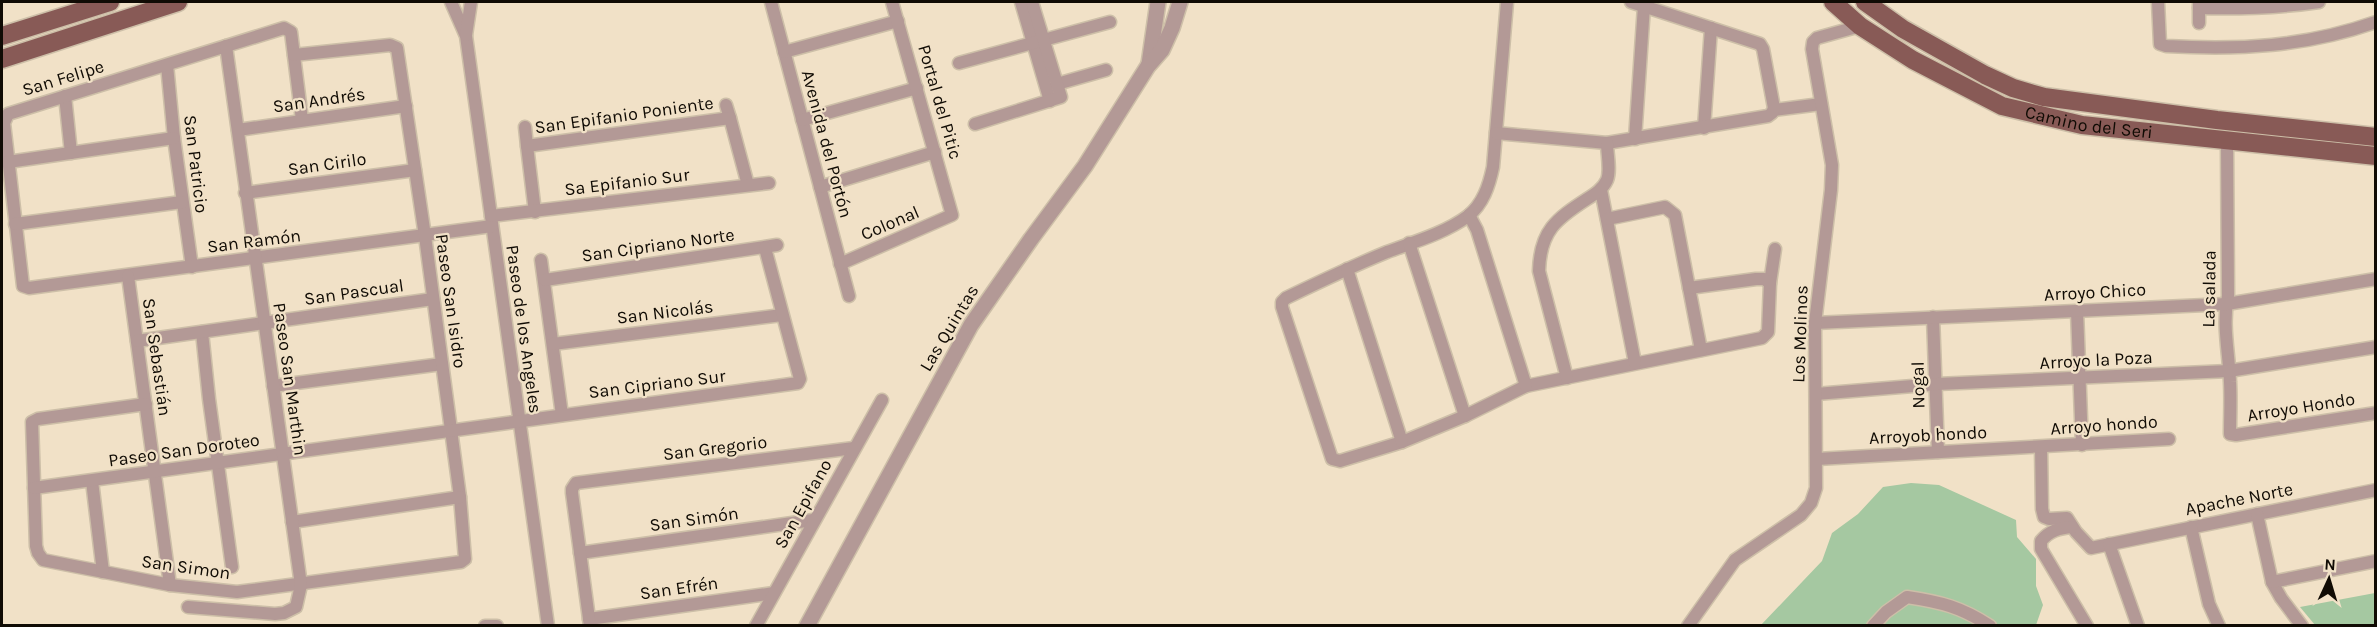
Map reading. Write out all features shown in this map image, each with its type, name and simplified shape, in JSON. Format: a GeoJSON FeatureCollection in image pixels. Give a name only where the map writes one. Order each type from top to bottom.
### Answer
{"type":"FeatureCollection","features":[{"type":"Feature","properties":{"kind":"main road"},"geometry":{"type":"LineString","coordinates":[[2,36],[110,2]]}},
{"type":"Feature","properties":{"kind":"main road"},"geometry":{"type":"LineString","coordinates":[[2,59],[178,2]]}},
{"type":"Feature","properties":{"kind":"main road","name":"Camino del Seri"},"geometry":{"type":"LineString","coordinates":[[1833,2],[1860,26],[1943,78],[2002,106],[2082,125],[2376,156]]}},
{"type":"Feature","properties":{"kind":"main road","name":"Camino del Seri"},"geometry":{"type":"LineString","coordinates":[[1864,2],[1903,29],[1985,75],[2013,88],[2044,97],[2217,120],[2376,137]]}},
{"type":"Feature","properties":{"kind":"street","name":"Avenida del Portón"},"geometry":{"type":"LineString","coordinates":[[771,2],[849,296]]}},
{"type":"Feature","properties":{"kind":"street","name":"Portal del Pitic"},"geometry":{"type":"LineString","coordinates":[[892,2],[952,213]]}},
{"type":"Feature","properties":{"kind":"street"},"geometry":{"type":"LineString","coordinates":[[1021,2],[1057,84],[1056,99]]}},
{"type":"Feature","properties":{"kind":"street"},"geometry":{"type":"LineString","coordinates":[[1032,2],[1038,40],[1056,99]]}},
{"type":"Feature","properties":{"kind":"street","name":"Las Quintas"},"geometry":{"type":"LineString","coordinates":[[1148,66],[1158,2]]}},
{"type":"Feature","properties":{"kind":"street","name":"Las Quintas"},"geometry":{"type":"LineString","coordinates":[[807,626],[971,325],[1085,166],[1148,66],[1161,50],[1168,39],[1180,2]]}},
{"type":"Feature","properties":{"kind":"street"},"geometry":{"type":"LineString","coordinates":[[1507,2],[1496,133],[1488,186],[1480,202],[1469,215],[1452,226],[1347,269],[1282,302],[1332,459],[1340,461],[1402,442],[1465,417],[1526,386],[1762,338],[1768,333],[1770,283],[1775,249]]}},
{"type":"Feature","properties":{"kind":"street"},"geometry":{"type":"LineString","coordinates":[[1631,2],[1761,45],[1774,110]]}},
{"type":"Feature","properties":{"kind":"street"},"geometry":{"type":"LineString","coordinates":[[2158,2],[2160,44],[2166,46],[2253,48],[2302,43],[2345,33],[2376,22]]}},
{"type":"Feature","properties":{"kind":"street"},"geometry":{"type":"LineString","coordinates":[[2199,23],[2199,5],[2244,9],[2319,2]]}},
{"type":"Feature","properties":{"kind":"street"},"geometry":{"type":"LineString","coordinates":[[471,4],[466,36],[452,5],[471,4]]}},
{"type":"Feature","properties":{"kind":"street"},"geometry":{"type":"LineString","coordinates":[[1635,139],[1644,6]]}},
{"type":"Feature","properties":{"kind":"street"},"geometry":{"type":"LineString","coordinates":[[784,52],[898,21]]}},
{"type":"Feature","properties":{"kind":"street"},"geometry":{"type":"LineString","coordinates":[[959,63],[1110,22]]}},
{"type":"Feature","properties":{"kind":"street","name":"Los Molinos"},"geometry":{"type":"LineString","coordinates":[[1688,626],[1735,560],[1792,523],[1808,508],[1816,488],[1815,323],[1832,165],[1812,49],[1813,42],[1817,38],[1860,26]]}},
{"type":"Feature","properties":{"kind":"street","name":"San Felipe"},"geometry":{"type":"LineString","coordinates":[[22,284],[4,123],[6,116],[284,28],[291,32],[294,55]]}},
{"type":"Feature","properties":{"kind":"street"},"geometry":{"type":"LineString","coordinates":[[1704,128],[1711,28]]}},
{"type":"Feature","properties":{"kind":"street","name":"Paseo de los Angeles"},"geometry":{"type":"LineString","coordinates":[[466,36],[548,626]]}},
{"type":"Feature","properties":{"kind":"street","name":"Paseo San Isidro"},"geometry":{"type":"LineString","coordinates":[[294,55],[390,45],[397,48],[451,430],[465,559]]}},
{"type":"Feature","properties":{"kind":"street","name":"Paseo San Marthin"},"geometry":{"type":"LineString","coordinates":[[226,46],[301,585]]}},
{"type":"Feature","properties":{"kind":"street"},"geometry":{"type":"LineString","coordinates":[[294,55],[302,120]]}},
{"type":"Feature","properties":{"kind":"street","name":"San Patricio"},"geometry":{"type":"LineString","coordinates":[[167,65],[174,138],[192,267]]}},
{"type":"Feature","properties":{"kind":"street"},"geometry":{"type":"LineString","coordinates":[[1057,84],[1106,70]]}},
{"type":"Feature","properties":{"kind":"street"},"geometry":{"type":"LineString","coordinates":[[802,120],[917,88]]}},
{"type":"Feature","properties":{"kind":"street"},"geometry":{"type":"LineString","coordinates":[[65,96],[71,153]]}},
{"type":"Feature","properties":{"kind":"street"},"geometry":{"type":"LineString","coordinates":[[975,124],[1056,99]]}},
{"type":"Feature","properties":{"kind":"street"},"geometry":{"type":"LineString","coordinates":[[1496,133],[1607,143],[1704,128],[1768,116],[1774,110],[1821,104]]}},
{"type":"Feature","properties":{"kind":"street"},"geometry":{"type":"LineString","coordinates":[[726,105],[730,118]]}},
{"type":"Feature","properties":{"kind":"street","name":"San Andrés"},"geometry":{"type":"LineString","coordinates":[[238,130],[406,106]]}},
{"type":"Feature","properties":{"kind":"street","name":"San Epifanio Poniente"},"geometry":{"type":"LineString","coordinates":[[527,146],[730,118],[748,185]]}},
{"type":"Feature","properties":{"kind":"street","name":"San Epifanio Poniente"},"geometry":{"type":"LineString","coordinates":[[525,127],[535,212]]}},
{"type":"Feature","properties":{"kind":"street"},"geometry":{"type":"LineString","coordinates":[[8,162],[174,138]]}},
{"type":"Feature","properties":{"kind":"street","name":"La salada"},"geometry":{"type":"LineString","coordinates":[[2227,141],[2226,303],[2230,433],[2233,436]]}},
{"type":"Feature","properties":{"kind":"street"},"geometry":{"type":"LineString","coordinates":[[1567,378],[1539,271],[1539,256],[1551,227],[1563,215],[1601,190],[1608,178],[1607,143]]}},
{"type":"Feature","properties":{"kind":"street"},"geometry":{"type":"LineString","coordinates":[[820,187],[935,152]]}},
{"type":"Feature","properties":{"kind":"street","name":"San Cirilo"},"geometry":{"type":"LineString","coordinates":[[245,193],[415,170]]}},
{"type":"Feature","properties":{"kind":"street","name":"Sa Epifanio Sur"},"geometry":{"type":"LineString","coordinates":[[491,221],[535,212],[768,183]]}},
{"type":"Feature","properties":{"kind":"street"},"geometry":{"type":"LineString","coordinates":[[1601,190],[1635,363]]}},
{"type":"Feature","properties":{"kind":"street"},"geometry":{"type":"LineString","coordinates":[[15,224],[182,202]]}},
{"type":"Feature","properties":{"kind":"street"},"geometry":{"type":"LineString","coordinates":[[1607,219],[1665,207],[1675,215],[1701,350]]}},
{"type":"Feature","properties":{"kind":"street","name":"Colonal"},"geometry":{"type":"LineString","coordinates":[[840,264],[950,217],[952,213]]}},
{"type":"Feature","properties":{"kind":"street"},"geometry":{"type":"LineString","coordinates":[[1469,215],[1477,230],[1526,386]]}},
{"type":"Feature","properties":{"kind":"street","name":"San Ramón"},"geometry":{"type":"LineString","coordinates":[[22,284],[29,288],[255,259],[425,236],[491,221]]}},
{"type":"Feature","properties":{"kind":"street"},"geometry":{"type":"LineString","coordinates":[[1409,243],[1465,417]]}},
{"type":"Feature","properties":{"kind":"street","name":"San Cipriano Norte"},"geometry":{"type":"LineString","coordinates":[[545,280],[771,246],[782,315]]}},
{"type":"Feature","properties":{"kind":"street"},"geometry":{"type":"LineString","coordinates":[[541,260],[562,415]]}},
{"type":"Feature","properties":{"kind":"street"},"geometry":{"type":"LineString","coordinates":[[1347,269],[1402,442]]}},
{"type":"Feature","properties":{"kind":"street","name":"San Sebastián"},"geometry":{"type":"LineString","coordinates":[[128,276],[170,585]]}},
{"type":"Feature","properties":{"kind":"street"},"geometry":{"type":"LineString","coordinates":[[1689,288],[1756,279],[1764,279],[1770,283]]}},
{"type":"Feature","properties":{"kind":"street","name":"Arroyo Chico"},"geometry":{"type":"LineString","coordinates":[[1815,323],[2226,303],[2376,279]]}},
{"type":"Feature","properties":{"kind":"street","name":"San Pascual"},"geometry":{"type":"LineString","coordinates":[[137,341],[433,299]]}},
{"type":"Feature","properties":{"kind":"street"},"geometry":{"type":"LineString","coordinates":[[2077,310],[2082,445]]}},
{"type":"Feature","properties":{"kind":"street","name":"San Cipriano Sur"},"geometry":{"type":"LineString","coordinates":[[518,421],[800,383],[782,315]]}},
{"type":"Feature","properties":{"kind":"street","name":"San Nicolás"},"geometry":{"type":"LineString","coordinates":[[553,344],[782,315]]}},
{"type":"Feature","properties":{"kind":"street","name":"Nogal"},"geometry":{"type":"LineString","coordinates":[[1933,318],[1938,452]]}},
{"type":"Feature","properties":{"kind":"street"},"geometry":{"type":"LineString","coordinates":[[202,332],[232,567]]}},
{"type":"Feature","properties":{"kind":"street","name":"Arroyo la Poza"},"geometry":{"type":"LineString","coordinates":[[1816,394],[1937,384],[2229,371],[2376,347]]}},
{"type":"Feature","properties":{"kind":"street"},"geometry":{"type":"LineString","coordinates":[[273,386],[442,364]]}},
{"type":"Feature","properties":{"kind":"street","name":"San Epifano"},"geometry":{"type":"LineString","coordinates":[[756,626],[813,520],[882,400]]}},
{"type":"Feature","properties":{"kind":"street","name":"San Simon"},"geometry":{"type":"LineString","coordinates":[[146,404],[35,420],[32,424],[36,546],[43,560],[170,585],[237,592],[461,562],[465,559]]}},
{"type":"Feature","properties":{"kind":"street","name":"Arroyo Hondo"},"geometry":{"type":"LineString","coordinates":[[2233,436],[2376,413]]}},
{"type":"Feature","properties":{"kind":"street","name":"Paseo San Doroteo"},"geometry":{"type":"LineString","coordinates":[[34,488],[518,421]]}},
{"type":"Feature","properties":{"kind":"street","name":"Arroyo hondo"},"geometry":{"type":"LineString","coordinates":[[2041,447],[2169,439]]}},
{"type":"Feature","properties":{"kind":"street"},"geometry":{"type":"LineString","coordinates":[[2041,447],[2044,517],[2067,518],[2091,548],[2109,544],[2132,615],[2138,626]]}},
{"type":"Feature","properties":{"kind":"street","name":"Arroyob hondo"},"geometry":{"type":"LineString","coordinates":[[1817,459],[2041,447]]}},
{"type":"Feature","properties":{"kind":"street","name":"San Gregorio"},"geometry":{"type":"LineString","coordinates":[[580,553],[572,489],[573,485],[580,481],[854,448]]}},
{"type":"Feature","properties":{"kind":"street"},"geometry":{"type":"LineString","coordinates":[[92,481],[103,572]]}},
{"type":"Feature","properties":{"kind":"street","name":"Apache Norte"},"geometry":{"type":"LineString","coordinates":[[2109,544],[2376,490]]}},
{"type":"Feature","properties":{"kind":"street"},"geometry":{"type":"LineString","coordinates":[[292,522],[459,497]]}},
{"type":"Feature","properties":{"kind":"street"},"geometry":{"type":"LineString","coordinates":[[2257,514],[2272,582],[2302,626]]}},
{"type":"Feature","properties":{"kind":"street","name":"San Simón"},"geometry":{"type":"LineString","coordinates":[[580,553],[813,520]]}},
{"type":"Feature","properties":{"kind":"street"},"geometry":{"type":"LineString","coordinates":[[2072,527],[2046,535],[2041,541],[2041,549],[2087,626]]}},
{"type":"Feature","properties":{"kind":"street"},"geometry":{"type":"LineString","coordinates":[[2191,527],[2206,593],[2219,626]]}},
{"type":"Feature","properties":{"kind":"street"},"geometry":{"type":"LineString","coordinates":[[580,553],[590,622]]}},
{"type":"Feature","properties":{"kind":"street"},"geometry":{"type":"LineString","coordinates":[[2272,582],[2376,561]]}},
{"type":"Feature","properties":{"kind":"street"},"geometry":{"type":"LineString","coordinates":[[188,607],[284,613],[296,607],[301,585]]}},
{"type":"Feature","properties":{"kind":"street","name":"San Efrén"},"geometry":{"type":"LineString","coordinates":[[590,622],[774,593]]}},
{"type":"Feature","properties":{"kind":"street"},"geometry":{"type":"LineString","coordinates":[[1873,626],[1886,612],[1907,597],[1941,602],[1972,615],[1990,626]]}},
{"type":"Feature","properties":{"kind":"street"},"geometry":{"type":"LineString","coordinates":[[485,626],[497,626]]}},
{"type":"Feature","properties":{"kind":"green space"},"geometry":{"type":"Polygon","coordinates":[[[1911,483],[1939,485],[2016,520],[2017,537],[2036,559],[2036,586],[2043,605],[2036,625],[1760,626],[1822,561],[1832,533],[1858,514],[1883,487],[1911,483]]]}},
{"type":"Feature","properties":{"kind":"green space"},"geometry":{"type":"Polygon","coordinates":[[[2375,593],[2375,625],[2315,625],[2300,607],[2375,593]]]}}]}
